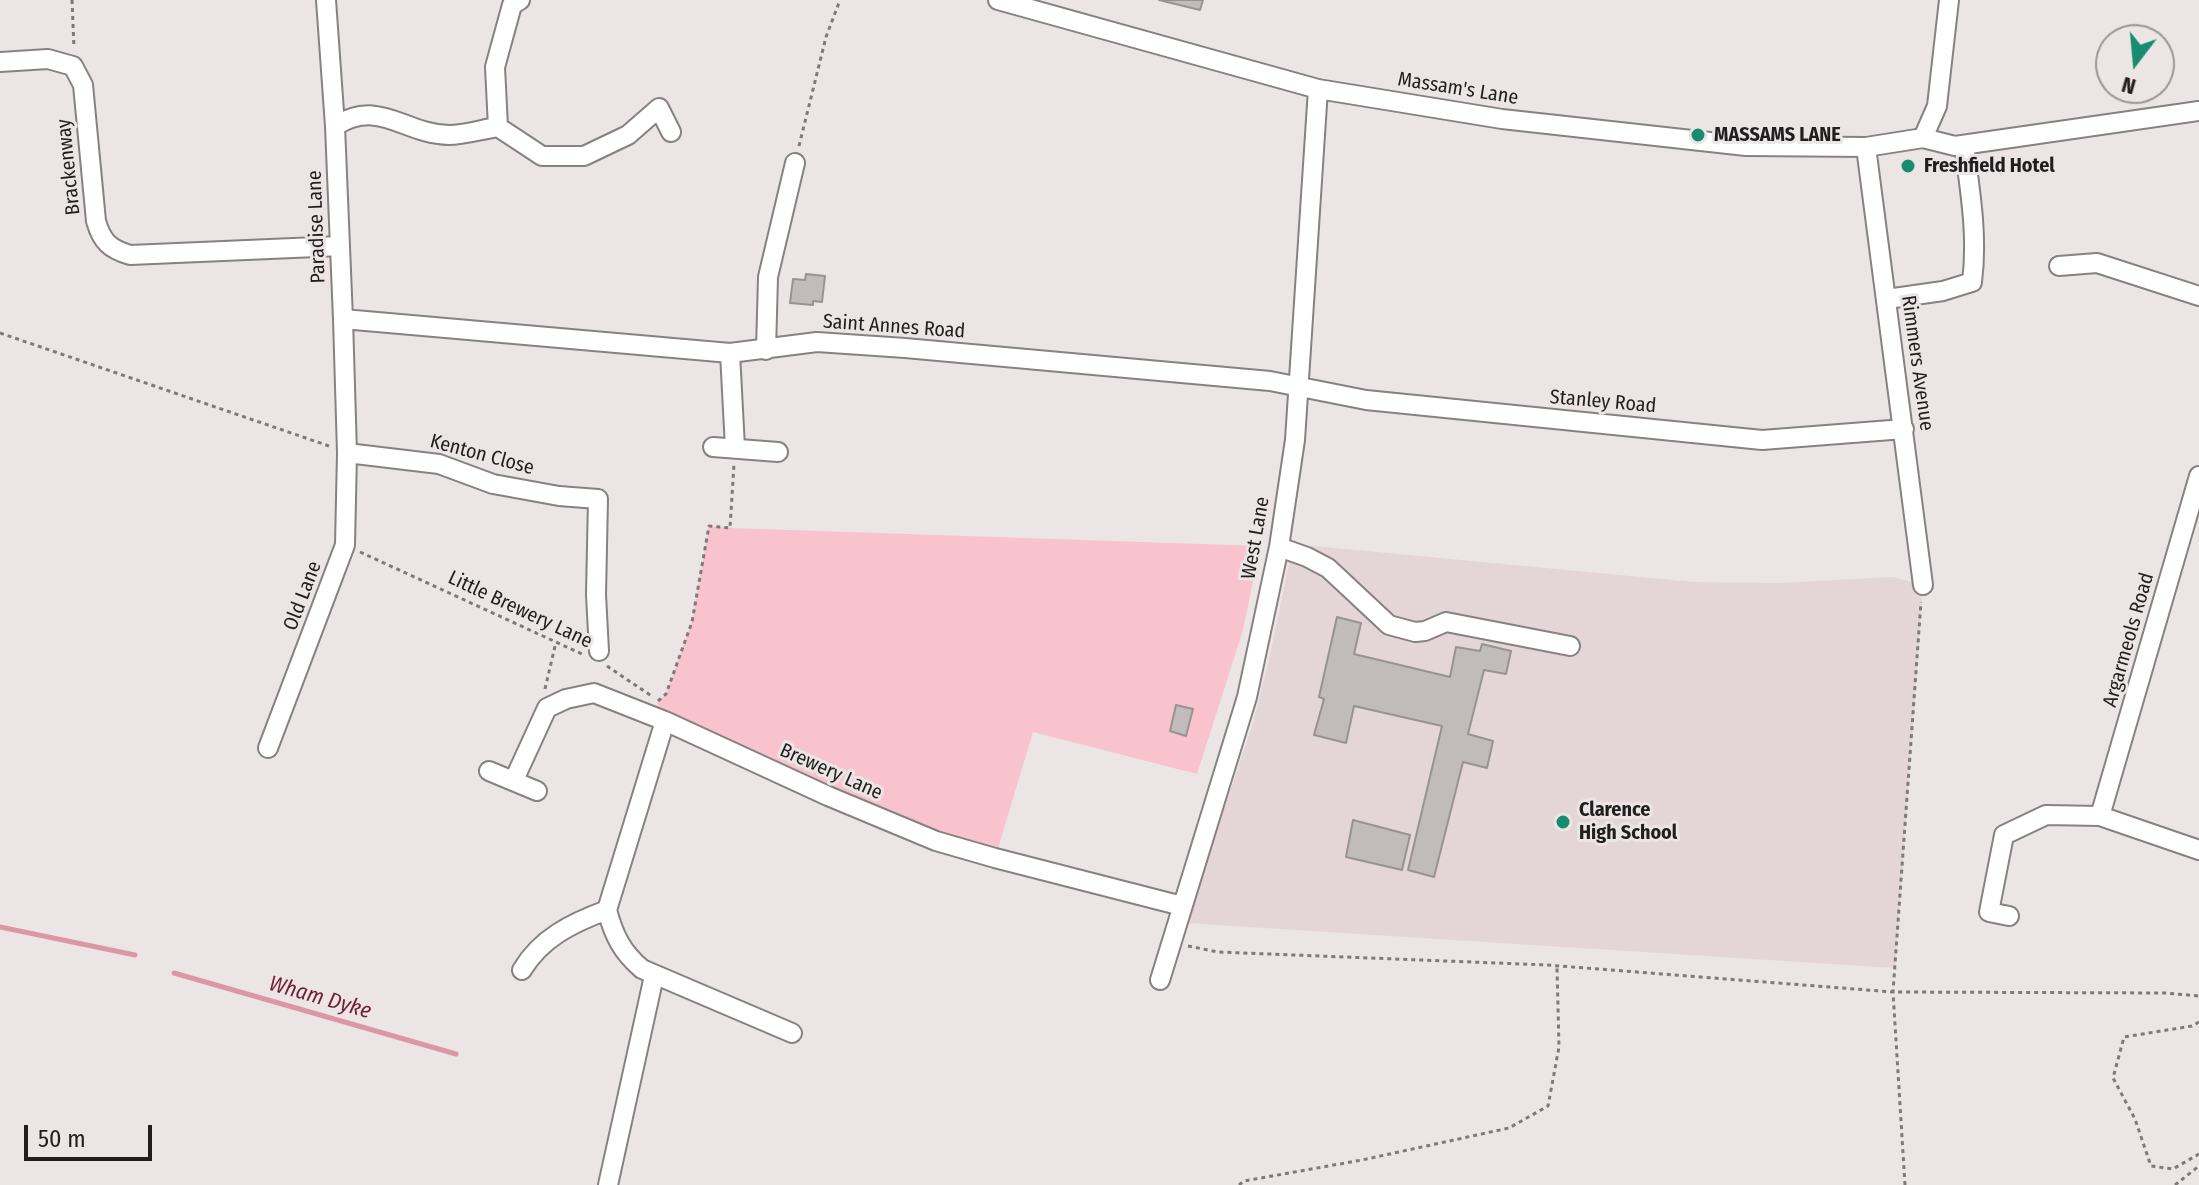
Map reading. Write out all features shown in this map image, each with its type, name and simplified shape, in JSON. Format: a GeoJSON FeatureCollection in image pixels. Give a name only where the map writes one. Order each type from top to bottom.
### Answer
{"type":"FeatureCollection","features":[{"type":"Feature","properties":{"kind":"street","name":"Paradise Lane"},"geometry":{"type":"LineString","coordinates":[[326,0],[335,126],[347,453]]}},
{"type":"Feature","properties":{"kind":"street","name":"Massam's Lane"},"geometry":{"type":"LineString","coordinates":[[998,0],[1318,89],[1502,119],[1731,144],[1866,147],[1923,138],[1955,146],[2199,111]]}},
{"type":"Feature","properties":{"kind":"street"},"geometry":{"type":"LineString","coordinates":[[1923,138],[1937,106],[1949,0]]}},
{"type":"Feature","properties":{"kind":"street"},"geometry":{"type":"LineString","coordinates":[[498,127],[495,67],[512,2]]}},
{"type":"Feature","properties":{"kind":"street"},"geometry":{"type":"LineString","coordinates":[[0,62],[48,59],[73,66]]}},
{"type":"Feature","properties":{"kind":"street","name":"Brackenway"},"geometry":{"type":"LineString","coordinates":[[73,66],[83,85],[96,221],[101,238],[113,250],[130,255],[340,246]]}},
{"type":"Feature","properties":{"kind":"street","name":"West Lane"},"geometry":{"type":"LineString","coordinates":[[1160,980],[1247,697],[1279,547],[1295,440],[1318,89]]}},
{"type":"Feature","properties":{"kind":"street"},"geometry":{"type":"LineString","coordinates":[[335,126],[350,117],[372,113],[415,128],[449,135],[498,127],[542,156],[584,156],[628,135],[659,108],[671,132]]}},
{"type":"Feature","properties":{"kind":"street"},"geometry":{"type":"LineString","coordinates":[[1887,299],[1943,291],[1972,282],[1973,213],[1964,145]]}},
{"type":"Feature","properties":{"kind":"street","name":"Rimmers Avenue"},"geometry":{"type":"LineString","coordinates":[[1866,147],[1923,585]]}},
{"type":"Feature","properties":{"kind":"street"},"geometry":{"type":"LineString","coordinates":[[766,350],[768,277],[795,163]]}},
{"type":"Feature","properties":{"kind":"street"},"geometry":{"type":"LineString","coordinates":[[2059,266],[2097,263],[2199,296]]}},
{"type":"Feature","properties":{"kind":"street","name":"Saint Annes Road"},"geometry":{"type":"LineString","coordinates":[[343,319],[730,353],[817,342],[905,348],[1270,381],[1299,388]]}},
{"type":"Feature","properties":{"kind":"street"},"geometry":{"type":"LineString","coordinates":[[730,353],[735,448]]}},
{"type":"Feature","properties":{"kind":"street","name":"Stanley Road"},"geometry":{"type":"LineString","coordinates":[[1299,388],[1366,400],[1481,413],[1762,440],[1904,429]]}},
{"type":"Feature","properties":{"kind":"street"},"geometry":{"type":"LineString","coordinates":[[713,447],[778,452]]}},
{"type":"Feature","properties":{"kind":"street","name":"Old Lane"},"geometry":{"type":"LineString","coordinates":[[268,748],[345,545],[347,453]]}},
{"type":"Feature","properties":{"kind":"street","name":"Kenton Close"},"geometry":{"type":"LineString","coordinates":[[347,453],[439,464],[493,484],[559,496],[598,499],[595,656]]}},
{"type":"Feature","properties":{"kind":"street","name":"Argarmeols Road"},"geometry":{"type":"LineString","coordinates":[[2100,816],[2199,476]]}},
{"type":"Feature","properties":{"kind":"street"},"geometry":{"type":"LineString","coordinates":[[1279,547],[1328,568],[1389,625],[1402,631],[1425,631],[1446,622],[1570,646]]}},
{"type":"Feature","properties":{"kind":"street","name":"Brewery Lane"},"geometry":{"type":"LineString","coordinates":[[547,708],[566,699],[594,693],[665,721],[828,796],[936,841],[1182,906]]}},
{"type":"Feature","properties":{"kind":"street"},"geometry":{"type":"LineString","coordinates":[[514,780],[547,708]]}},
{"type":"Feature","properties":{"kind":"street"},"geometry":{"type":"LineString","coordinates":[[665,721],[607,910],[613,933],[624,954],[654,976],[792,1033]]}},
{"type":"Feature","properties":{"kind":"street"},"geometry":{"type":"LineString","coordinates":[[489,771],[537,791]]}},
{"type":"Feature","properties":{"kind":"street"},"geometry":{"type":"LineString","coordinates":[[2009,916],[1989,912],[2004,835],[2046,815],[2100,816],[2199,850]]}},
{"type":"Feature","properties":{"kind":"street"},"geometry":{"type":"LineString","coordinates":[[522,970],[533,952],[568,926],[607,910]]}},
{"type":"Feature","properties":{"kind":"street"},"geometry":{"type":"LineString","coordinates":[[608,1185],[654,976]]}},
{"type":"Feature","properties":{"kind":"path"},"geometry":{"type":"LineString","coordinates":[[72,0],[76,38],[73,66]]}},
{"type":"Feature","properties":{"kind":"path"},"geometry":{"type":"LineString","coordinates":[[795,163],[826,37],[840,0]]}},
{"type":"Feature","properties":{"kind":"path"},"geometry":{"type":"LineString","coordinates":[[0,333],[347,453]]}},
{"type":"Feature","properties":{"kind":"path","name":"Little Brewery Lane"},"geometry":{"type":"LineString","coordinates":[[345,545],[556,642],[595,656],[651,694],[657,703],[666,694],[692,622],[709,526],[730,528],[735,448]]}},
{"type":"Feature","properties":{"kind":"path"},"geometry":{"type":"LineString","coordinates":[[1905,1185],[1893,992],[1923,585]]}},
{"type":"Feature","properties":{"kind":"path"},"geometry":{"type":"LineString","coordinates":[[547,708],[542,702],[556,642]]}},
{"type":"Feature","properties":{"kind":"path"},"geometry":{"type":"LineString","coordinates":[[1173,943],[1218,952],[1557,966],[1893,992],[2165,993],[2199,996]]}},
{"type":"Feature","properties":{"kind":"path"},"geometry":{"type":"LineString","coordinates":[[1239,1185],[1244,1181],[1509,1128],[1548,1106],[1559,1047],[1557,966]]}},
{"type":"Feature","properties":{"kind":"path"},"geometry":{"type":"LineString","coordinates":[[2199,1022],[2192,1026],[2124,1037],[2113,1078],[2135,1119],[2151,1166],[2173,1169],[2199,1154]]}},
{"type":"Feature","properties":{"kind":"path"},"geometry":{"type":"LineString","coordinates":[[2175,1185],[2199,1166]]}},
{"type":"Feature","properties":{"kind":"shaded area"},"geometry":{"type":"Polygon","coordinates":[[[709,526],[1260,546],[1243,630],[1197,774],[1033,732],[995,858],[665,721],[657,703],[666,694],[692,622],[709,526]]]}},
{"type":"Feature","properties":{"kind":"shaded area","name":"Clarence High School"},"geometry":{"type":"Polygon","coordinates":[[[1293,544],[1693,582],[1779,583],[1893,577],[1923,585],[1895,968],[1186,923],[1252,726],[1293,544]]]}},
{"type":"Feature","properties":{"kind":"building"},"geometry":{"type":"Polygon","coordinates":[[[1159,0],[1203,0],[1200,10],[1159,0]]]}},
{"type":"Feature","properties":{"kind":"building"},"geometry":{"type":"Polygon","coordinates":[[[806,274],[825,276],[822,302],[813,301],[813,305],[790,303],[793,279],[805,280],[806,274]]]}},
{"type":"Feature","properties":{"kind":"building"},"geometry":{"type":"Polygon","coordinates":[[[1337,617],[1361,623],[1354,654],[1450,677],[1456,647],[1480,651],[1482,644],[1511,651],[1506,674],[1484,670],[1468,734],[1493,741],[1487,768],[1463,762],[1434,877],[1408,870],[1442,726],[1354,706],[1346,743],[1314,735],[1324,699],[1319,697],[1337,617]]]}},
{"type":"Feature","properties":{"kind":"building"},"geometry":{"type":"Polygon","coordinates":[[[1176,705],[1193,709],[1186,736],[1170,731],[1176,705]]]}},
{"type":"Feature","properties":{"kind":"building"},"geometry":{"type":"Polygon","coordinates":[[[1353,820],[1410,835],[1402,870],[1346,857],[1353,820]]]}},
{"type":"Feature","properties":{"kind":"waterway","name":"Wham Dyke"},"geometry":{"type":"LineString","coordinates":[[0,927],[135,955]]}},
{"type":"Feature","properties":{"kind":"waterway","name":"Wham Dyke"},"geometry":{"type":"LineString","coordinates":[[174,973],[456,1054]]}},
{"type":"Feature","properties":{"kind":"place","name":"MASSAMS LANE"},"geometry":{"type":"Point","coordinates":[1698,135]}},
{"type":"Feature","properties":{"kind":"place","name":"Freshfield Hotel"},"geometry":{"type":"Point","coordinates":[1908,166]}},
{"type":"Feature","properties":{"kind":"place","name":"Clarence High School"},"geometry":{"type":"Point","coordinates":[1563,822]}}]}
